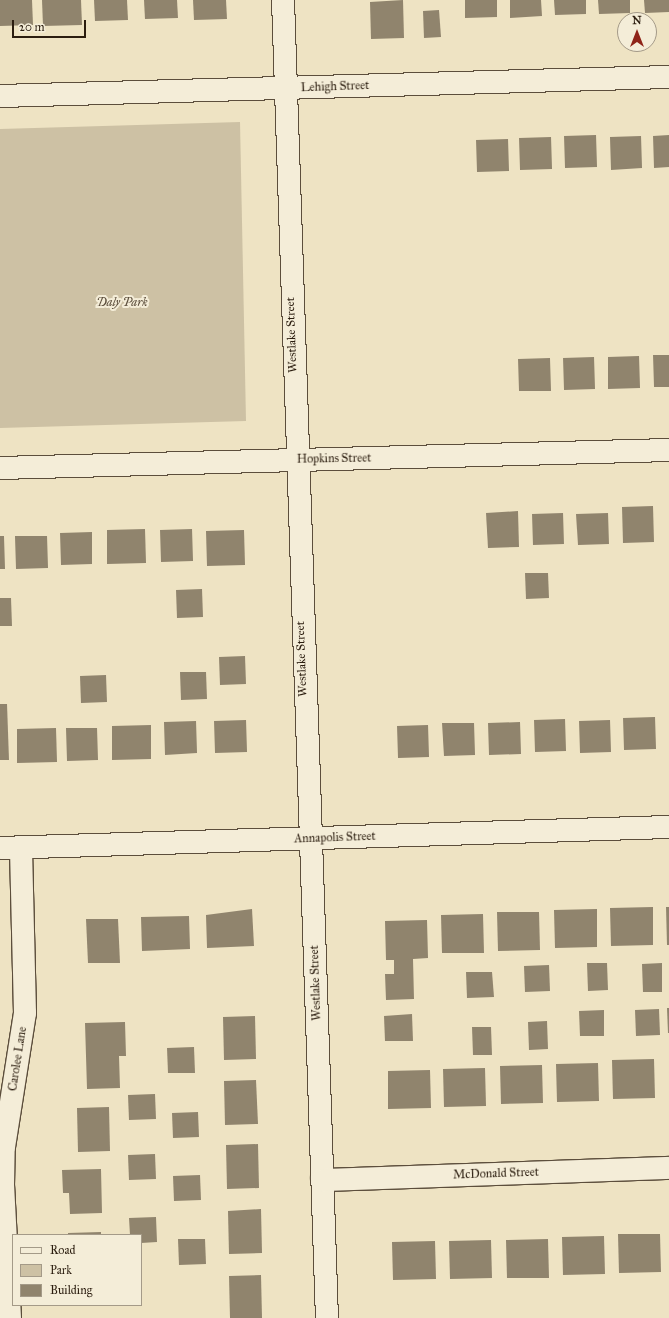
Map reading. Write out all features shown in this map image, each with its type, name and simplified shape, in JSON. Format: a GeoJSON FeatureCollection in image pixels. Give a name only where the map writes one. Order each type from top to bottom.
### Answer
{"type":"FeatureCollection","features":[{"type":"Feature","properties":{"kind":"street","name":"Westlake Street"},"geometry":{"type":"LineString","coordinates":[[283,0],[296,460],[326,1318]]}},
{"type":"Feature","properties":{"kind":"street","name":"Lehigh Street"},"geometry":{"type":"LineString","coordinates":[[0,96],[669,77]]}},
{"type":"Feature","properties":{"kind":"street","name":"Hopkins Street"},"geometry":{"type":"LineString","coordinates":[[0,468],[669,450]]}},
{"type":"Feature","properties":{"kind":"street","name":"Annapolis Street"},"geometry":{"type":"LineString","coordinates":[[11,847],[669,827]]}},
{"type":"Feature","properties":{"kind":"street","name":"Carolee Lane"},"geometry":{"type":"LineString","coordinates":[[10,1318],[3,1186],[4,1147],[25,1013],[11,847]]}},
{"type":"Feature","properties":{"kind":"street","name":"McDonald Street"},"geometry":{"type":"LineString","coordinates":[[322,1180],[669,1168]]}},
{"type":"Feature","properties":{"kind":"green space","name":"Daly Park"},"geometry":{"type":"Polygon","coordinates":[[[240,122],[246,421],[0,428],[0,129],[240,122]]]}},
{"type":"Feature","properties":{"kind":"building"},"geometry":{"type":"Polygon","coordinates":[[[0,0],[32,0],[33,25],[0,26],[0,0]]]}},
{"type":"Feature","properties":{"kind":"building"},"geometry":{"type":"Polygon","coordinates":[[[42,0],[81,0],[82,25],[43,26],[42,0]]]}},
{"type":"Feature","properties":{"kind":"building"},"geometry":{"type":"Polygon","coordinates":[[[94,0],[127,0],[128,20],[95,21],[94,0]]]}},
{"type":"Feature","properties":{"kind":"building"},"geometry":{"type":"Polygon","coordinates":[[[144,0],[177,0],[178,18],[145,19],[144,0]]]}},
{"type":"Feature","properties":{"kind":"building"},"geometry":{"type":"Polygon","coordinates":[[[193,0],[226,0],[227,19],[194,20],[193,0]]]}},
{"type":"Feature","properties":{"kind":"building"},"geometry":{"type":"Polygon","coordinates":[[[403,0],[404,38],[371,39],[370,2],[403,0]]]}},
{"type":"Feature","properties":{"kind":"building"},"geometry":{"type":"Polygon","coordinates":[[[465,0],[497,0],[497,17],[465,18],[465,0]]]}},
{"type":"Feature","properties":{"kind":"building"},"geometry":{"type":"Polygon","coordinates":[[[510,0],[541,0],[542,16],[510,18],[510,0]]]}},
{"type":"Feature","properties":{"kind":"building"},"geometry":{"type":"Polygon","coordinates":[[[554,0],[586,0],[586,14],[555,15],[554,0]]]}},
{"type":"Feature","properties":{"kind":"building"},"geometry":{"type":"Polygon","coordinates":[[[598,0],[630,0],[630,12],[599,14],[598,0]]]}},
{"type":"Feature","properties":{"kind":"building"},"geometry":{"type":"Polygon","coordinates":[[[644,0],[669,0],[669,12],[645,12],[644,0]]]}},
{"type":"Feature","properties":{"kind":"building"},"geometry":{"type":"Polygon","coordinates":[[[439,10],[441,37],[424,38],[423,11],[439,10]]]}},
{"type":"Feature","properties":{"kind":"building"},"geometry":{"type":"Polygon","coordinates":[[[596,135],[597,167],[565,168],[564,136],[596,135]]]}},
{"type":"Feature","properties":{"kind":"building"},"geometry":{"type":"Polygon","coordinates":[[[669,135],[669,167],[654,168],[653,136],[669,135]]]}},
{"type":"Feature","properties":{"kind":"building"},"geometry":{"type":"Polygon","coordinates":[[[641,136],[642,168],[611,170],[610,137],[641,136]]]}},
{"type":"Feature","properties":{"kind":"building"},"geometry":{"type":"Polygon","coordinates":[[[551,137],[552,169],[520,170],[519,138],[551,137]]]}},
{"type":"Feature","properties":{"kind":"building"},"geometry":{"type":"Polygon","coordinates":[[[508,139],[509,171],[477,172],[476,140],[508,139]]]}},
{"type":"Feature","properties":{"kind":"building"},"geometry":{"type":"Polygon","coordinates":[[[653,355],[669,355],[669,387],[654,387],[653,355]]]}},
{"type":"Feature","properties":{"kind":"building"},"geometry":{"type":"Polygon","coordinates":[[[639,356],[640,388],[608,389],[608,357],[639,356]]]}},
{"type":"Feature","properties":{"kind":"building"},"geometry":{"type":"Polygon","coordinates":[[[594,357],[595,389],[564,390],[563,358],[594,357]]]}},
{"type":"Feature","properties":{"kind":"building"},"geometry":{"type":"Polygon","coordinates":[[[550,358],[551,391],[519,391],[518,359],[550,358]]]}},
{"type":"Feature","properties":{"kind":"building"},"geometry":{"type":"Polygon","coordinates":[[[653,506],[654,542],[623,543],[622,507],[653,506]]]}},
{"type":"Feature","properties":{"kind":"building"},"geometry":{"type":"Polygon","coordinates":[[[518,511],[519,547],[488,548],[486,513],[518,511]]]}},
{"type":"Feature","properties":{"kind":"building"},"geometry":{"type":"Polygon","coordinates":[[[563,513],[564,544],[533,545],[532,514],[563,513]]]}},
{"type":"Feature","properties":{"kind":"building"},"geometry":{"type":"Polygon","coordinates":[[[608,513],[609,544],[578,545],[576,514],[608,513]]]}},
{"type":"Feature","properties":{"kind":"building"},"geometry":{"type":"Polygon","coordinates":[[[145,529],[146,563],[107,564],[107,530],[145,529]]]}},
{"type":"Feature","properties":{"kind":"building"},"geometry":{"type":"Polygon","coordinates":[[[192,529],[193,561],[161,562],[160,530],[192,529]]]}},
{"type":"Feature","properties":{"kind":"building"},"geometry":{"type":"Polygon","coordinates":[[[244,530],[245,565],[207,566],[206,531],[244,530]]]}},
{"type":"Feature","properties":{"kind":"building"},"geometry":{"type":"Polygon","coordinates":[[[92,532],[92,564],[61,565],[60,533],[92,532]]]}},
{"type":"Feature","properties":{"kind":"building"},"geometry":{"type":"Polygon","coordinates":[[[0,536],[4,536],[5,569],[0,569],[0,536]]]}},
{"type":"Feature","properties":{"kind":"building"},"geometry":{"type":"Polygon","coordinates":[[[15,536],[47,536],[48,568],[16,569],[15,536]]]}},
{"type":"Feature","properties":{"kind":"building"},"geometry":{"type":"Polygon","coordinates":[[[525,573],[548,573],[549,598],[526,599],[525,573]]]}},
{"type":"Feature","properties":{"kind":"building"},"geometry":{"type":"Polygon","coordinates":[[[202,589],[203,617],[177,618],[176,590],[202,589]]]}},
{"type":"Feature","properties":{"kind":"building"},"geometry":{"type":"Polygon","coordinates":[[[0,598],[11,598],[12,626],[0,626],[0,598]]]}},
{"type":"Feature","properties":{"kind":"building"},"geometry":{"type":"Polygon","coordinates":[[[245,656],[246,684],[220,685],[219,657],[245,656]]]}},
{"type":"Feature","properties":{"kind":"building"},"geometry":{"type":"Polygon","coordinates":[[[180,672],[206,672],[207,699],[181,700],[180,672]]]}},
{"type":"Feature","properties":{"kind":"building"},"geometry":{"type":"Polygon","coordinates":[[[106,675],[107,702],[81,703],[80,676],[106,675]]]}},
{"type":"Feature","properties":{"kind":"building"},"geometry":{"type":"Polygon","coordinates":[[[0,704],[7,704],[9,760],[0,760],[0,704]]]}},
{"type":"Feature","properties":{"kind":"building"},"geometry":{"type":"Polygon","coordinates":[[[655,717],[656,749],[624,750],[623,718],[655,717]]]}},
{"type":"Feature","properties":{"kind":"building"},"geometry":{"type":"Polygon","coordinates":[[[565,719],[566,751],[535,752],[534,720],[565,719]]]}},
{"type":"Feature","properties":{"kind":"building"},"geometry":{"type":"Polygon","coordinates":[[[246,720],[247,752],[215,753],[214,721],[246,720]]]}},
{"type":"Feature","properties":{"kind":"building"},"geometry":{"type":"Polygon","coordinates":[[[610,720],[611,752],[580,753],[579,721],[610,720]]]}},
{"type":"Feature","properties":{"kind":"building"},"geometry":{"type":"Polygon","coordinates":[[[196,721],[197,753],[165,755],[164,722],[196,721]]]}},
{"type":"Feature","properties":{"kind":"building"},"geometry":{"type":"Polygon","coordinates":[[[520,722],[521,754],[489,755],[488,723],[520,722]]]}},
{"type":"Feature","properties":{"kind":"building"},"geometry":{"type":"Polygon","coordinates":[[[442,723],[474,723],[475,755],[444,756],[442,723]]]}},
{"type":"Feature","properties":{"kind":"building"},"geometry":{"type":"Polygon","coordinates":[[[151,725],[151,759],[112,760],[112,726],[151,725]]]}},
{"type":"Feature","properties":{"kind":"building"},"geometry":{"type":"Polygon","coordinates":[[[428,725],[429,757],[398,758],[397,726],[428,725]]]}},
{"type":"Feature","properties":{"kind":"building"},"geometry":{"type":"Polygon","coordinates":[[[56,728],[57,762],[17,763],[17,729],[56,728]]]}},
{"type":"Feature","properties":{"kind":"building"},"geometry":{"type":"Polygon","coordinates":[[[66,728],[97,728],[98,760],[67,761],[66,728]]]}},
{"type":"Feature","properties":{"kind":"building"},"geometry":{"type":"Polygon","coordinates":[[[653,907],[653,945],[611,946],[610,908],[653,907]]]}},
{"type":"Feature","properties":{"kind":"building"},"geometry":{"type":"Polygon","coordinates":[[[666,907],[669,907],[669,945],[667,945],[666,907]]]}},
{"type":"Feature","properties":{"kind":"building"},"geometry":{"type":"Polygon","coordinates":[[[252,909],[254,946],[207,948],[206,915],[252,909]]]}},
{"type":"Feature","properties":{"kind":"building"},"geometry":{"type":"Polygon","coordinates":[[[597,909],[597,947],[555,948],[554,910],[597,909]]]}},
{"type":"Feature","properties":{"kind":"building"},"geometry":{"type":"Polygon","coordinates":[[[497,912],[539,912],[540,950],[498,951],[497,912]]]}},
{"type":"Feature","properties":{"kind":"building"},"geometry":{"type":"Polygon","coordinates":[[[483,914],[484,953],[442,953],[441,915],[483,914]]]}},
{"type":"Feature","properties":{"kind":"building"},"geometry":{"type":"Polygon","coordinates":[[[189,916],[190,949],[142,951],[141,917],[189,916]]]}},
{"type":"Feature","properties":{"kind":"building"},"geometry":{"type":"Polygon","coordinates":[[[86,919],[118,919],[120,963],[88,963],[86,919]]]}},
{"type":"Feature","properties":{"kind":"building"},"geometry":{"type":"Polygon","coordinates":[[[427,920],[428,958],[413,959],[414,999],[386,1000],[385,974],[394,974],[394,960],[386,960],[385,921],[427,920]]]}},
{"type":"Feature","properties":{"kind":"building"},"geometry":{"type":"Polygon","coordinates":[[[587,963],[607,963],[608,990],[588,991],[587,963]]]}},
{"type":"Feature","properties":{"kind":"building"},"geometry":{"type":"Polygon","coordinates":[[[662,963],[662,992],[643,992],[642,964],[662,963]]]}},
{"type":"Feature","properties":{"kind":"building"},"geometry":{"type":"Polygon","coordinates":[[[549,965],[550,991],[525,992],[524,966],[549,965]]]}},
{"type":"Feature","properties":{"kind":"building"},"geometry":{"type":"Polygon","coordinates":[[[466,972],[492,972],[494,997],[467,998],[466,972]]]}},
{"type":"Feature","properties":{"kind":"building"},"geometry":{"type":"Polygon","coordinates":[[[667,1008],[669,1008],[669,1033],[668,1033],[667,1008]]]}},
{"type":"Feature","properties":{"kind":"building"},"geometry":{"type":"Polygon","coordinates":[[[659,1009],[660,1035],[636,1036],[635,1010],[659,1009]]]}},
{"type":"Feature","properties":{"kind":"building"},"geometry":{"type":"Polygon","coordinates":[[[604,1010],[604,1036],[580,1036],[579,1011],[604,1010]]]}},
{"type":"Feature","properties":{"kind":"building"},"geometry":{"type":"Polygon","coordinates":[[[412,1014],[413,1041],[385,1041],[384,1016],[412,1014]]]}},
{"type":"Feature","properties":{"kind":"building"},"geometry":{"type":"Polygon","coordinates":[[[255,1016],[256,1059],[224,1060],[223,1017],[255,1016]]]}},
{"type":"Feature","properties":{"kind":"building"},"geometry":{"type":"Polygon","coordinates":[[[547,1021],[548,1049],[529,1050],[528,1022],[547,1021]]]}},
{"type":"Feature","properties":{"kind":"building"},"geometry":{"type":"Polygon","coordinates":[[[125,1022],[126,1056],[119,1056],[120,1088],[87,1089],[85,1023],[125,1022]]]}},
{"type":"Feature","properties":{"kind":"building"},"geometry":{"type":"Polygon","coordinates":[[[472,1027],[491,1027],[492,1055],[473,1055],[472,1027]]]}},
{"type":"Feature","properties":{"kind":"building"},"geometry":{"type":"Polygon","coordinates":[[[194,1047],[195,1073],[168,1073],[167,1048],[194,1047]]]}},
{"type":"Feature","properties":{"kind":"building"},"geometry":{"type":"Polygon","coordinates":[[[654,1059],[655,1098],[613,1099],[612,1060],[654,1059]]]}},
{"type":"Feature","properties":{"kind":"building"},"geometry":{"type":"Polygon","coordinates":[[[598,1063],[599,1101],[557,1102],[556,1064],[598,1063]]]}},
{"type":"Feature","properties":{"kind":"building"},"geometry":{"type":"Polygon","coordinates":[[[542,1065],[543,1103],[501,1104],[500,1066],[542,1065]]]}},
{"type":"Feature","properties":{"kind":"building"},"geometry":{"type":"Polygon","coordinates":[[[485,1068],[486,1106],[444,1107],[443,1069],[485,1068]]]}},
{"type":"Feature","properties":{"kind":"building"},"geometry":{"type":"Polygon","coordinates":[[[430,1070],[431,1108],[388,1109],[388,1071],[430,1070]]]}},
{"type":"Feature","properties":{"kind":"building"},"geometry":{"type":"Polygon","coordinates":[[[256,1080],[258,1124],[225,1125],[224,1081],[256,1080]]]}},
{"type":"Feature","properties":{"kind":"building"},"geometry":{"type":"Polygon","coordinates":[[[155,1094],[156,1119],[129,1120],[128,1095],[155,1094]]]}},
{"type":"Feature","properties":{"kind":"building"},"geometry":{"type":"Polygon","coordinates":[[[109,1107],[110,1151],[78,1152],[77,1108],[109,1107]]]}},
{"type":"Feature","properties":{"kind":"building"},"geometry":{"type":"Polygon","coordinates":[[[198,1112],[199,1137],[173,1138],[172,1113],[198,1112]]]}},
{"type":"Feature","properties":{"kind":"building"},"geometry":{"type":"Polygon","coordinates":[[[258,1144],[259,1188],[227,1189],[226,1145],[258,1144]]]}},
{"type":"Feature","properties":{"kind":"building"},"geometry":{"type":"Polygon","coordinates":[[[155,1154],[156,1179],[129,1180],[128,1155],[155,1154]]]}},
{"type":"Feature","properties":{"kind":"building"},"geometry":{"type":"Polygon","coordinates":[[[101,1169],[102,1213],[70,1214],[69,1193],[63,1193],[62,1170],[101,1169]]]}},
{"type":"Feature","properties":{"kind":"building"},"geometry":{"type":"Polygon","coordinates":[[[200,1175],[201,1200],[174,1201],[173,1176],[200,1175]]]}},
{"type":"Feature","properties":{"kind":"building"},"geometry":{"type":"Polygon","coordinates":[[[261,1209],[262,1253],[229,1254],[228,1211],[261,1209]]]}},
{"type":"Feature","properties":{"kind":"building"},"geometry":{"type":"Polygon","coordinates":[[[156,1217],[157,1242],[142,1243],[142,1234],[130,1234],[129,1218],[156,1217]]]}},
{"type":"Feature","properties":{"kind":"building"},"geometry":{"type":"Polygon","coordinates":[[[101,1232],[101,1234],[68,1234],[101,1232]]]}},
{"type":"Feature","properties":{"kind":"building"},"geometry":{"type":"Polygon","coordinates":[[[618,1234],[660,1234],[661,1272],[619,1273],[618,1234]]]}},
{"type":"Feature","properties":{"kind":"building"},"geometry":{"type":"Polygon","coordinates":[[[604,1236],[605,1274],[563,1275],[562,1237],[604,1236]]]}},
{"type":"Feature","properties":{"kind":"building"},"geometry":{"type":"Polygon","coordinates":[[[178,1239],[205,1239],[206,1264],[179,1265],[178,1239]]]}},
{"type":"Feature","properties":{"kind":"building"},"geometry":{"type":"Polygon","coordinates":[[[548,1239],[549,1278],[507,1278],[506,1240],[548,1239]]]}},
{"type":"Feature","properties":{"kind":"building"},"geometry":{"type":"Polygon","coordinates":[[[491,1240],[492,1278],[450,1279],[449,1241],[491,1240]]]}},
{"type":"Feature","properties":{"kind":"building"},"geometry":{"type":"Polygon","coordinates":[[[435,1241],[436,1279],[393,1280],[392,1242],[435,1241]]]}},
{"type":"Feature","properties":{"kind":"building"},"geometry":{"type":"Polygon","coordinates":[[[261,1275],[262,1318],[230,1318],[229,1276],[261,1275]]]}}]}
